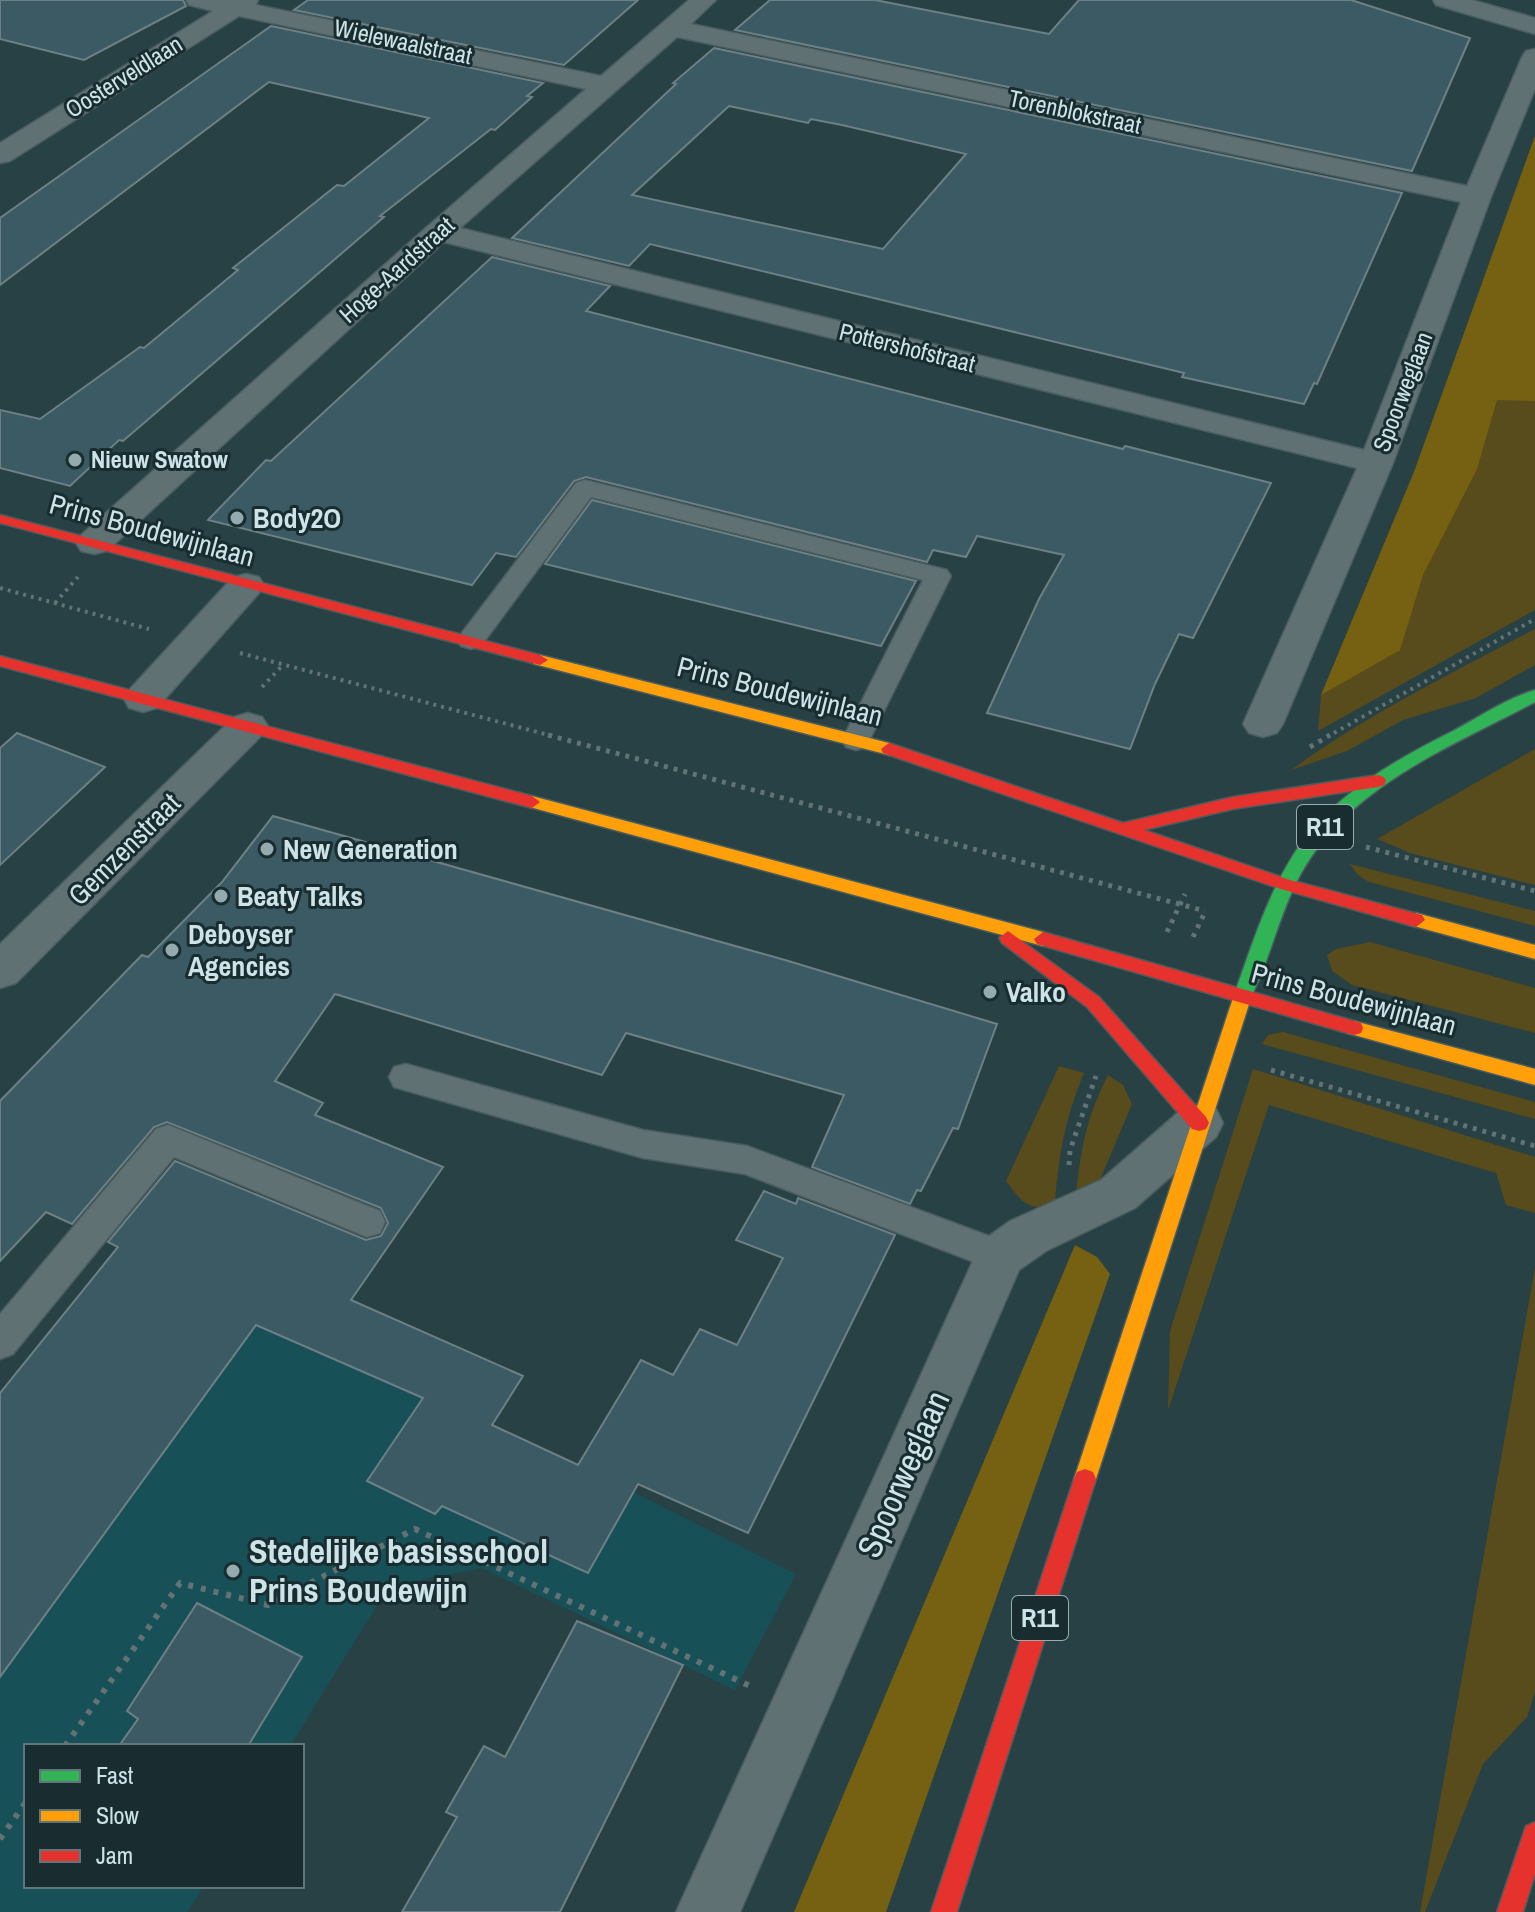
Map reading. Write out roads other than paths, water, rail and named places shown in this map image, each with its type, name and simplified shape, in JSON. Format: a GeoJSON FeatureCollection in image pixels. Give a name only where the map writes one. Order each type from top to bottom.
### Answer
{"type":"FeatureCollection","features":[{"type":"Feature","properties":{"kind":"main road","name":"Prins Boudewijnlaan"},"geometry":{"type":"LineString","coordinates":[[0,519],[246,585],[903,752],[1287,885],[1535,952]]}},
{"type":"Feature","properties":{"kind":"main road","name":"Prins Boudewijnlaan"},"geometry":{"type":"LineString","coordinates":[[0,661],[987,923],[1242,998],[1535,1077]]}},
{"type":"Feature","properties":{"kind":"main road","name":"R11"},"geometry":{"type":"LineString","coordinates":[[944,1912],[1199,1123],[1242,998],[1287,885],[1319,832],[1378,781],[1535,695]]}},
{"type":"Feature","properties":{"kind":"main road"},"geometry":{"type":"LineString","coordinates":[[1121,829],[1233,803],[1378,781]]}},
{"type":"Feature","properties":{"kind":"main road"},"geometry":{"type":"LineString","coordinates":[[987,923],[1093,1002],[1199,1123]]}},
{"type":"Feature","properties":{"kind":"main road"},"geometry":{"type":"LineString","coordinates":[[1510,1912],[1535,1835]]}},
{"type":"Feature","properties":{"kind":"street","name":"Wielewaalstraat"},"geometry":{"type":"LineString","coordinates":[[198,0],[242,4],[607,85]]}},
{"type":"Feature","properties":{"kind":"street","name":"Hoge-Aardstraat"},"geometry":{"type":"LineString","coordinates":[[94,543],[438,232],[704,0]]}},
{"type":"Feature","properties":{"kind":"street"},"geometry":{"type":"LineString","coordinates":[[1445,0],[1535,26]]}},
{"type":"Feature","properties":{"kind":"street","name":"Oosterveldlaan"},"geometry":{"type":"LineString","coordinates":[[0,155],[242,4]]}},
{"type":"Feature","properties":{"kind":"street","name":"Torenblokstraat"},"geometry":{"type":"LineString","coordinates":[[672,28],[1477,197]]}},
{"type":"Feature","properties":{"kind":"street","name":"Spoorweglaan"},"geometry":{"type":"LineString","coordinates":[[1263,724],[1376,463],[1477,197],[1535,57]]}},
{"type":"Feature","properties":{"kind":"street","name":"Pottershofstraat"},"geometry":{"type":"LineString","coordinates":[[438,232],[1376,463]]}},
{"type":"Feature","properties":{"kind":"street"},"geometry":{"type":"LineString","coordinates":[[143,699],[246,585]]}},
{"type":"Feature","properties":{"kind":"street","name":"Gemzenstraat"},"geometry":{"type":"LineString","coordinates":[[0,971],[248,726]]}},
{"type":"Feature","properties":{"kind":"street"},"geometry":{"type":"LineString","coordinates":[[1000,1256],[1028,1236],[1118,1194],[1199,1123]]}},
{"type":"Feature","properties":{"kind":"street","name":"Spoorweglaan"},"geometry":{"type":"LineString","coordinates":[[708,1912],[1000,1256]]}},
{"type":"Feature","properties":{"kind":"lane"},"geometry":{"type":"LineString","coordinates":[[471,640],[585,488],[938,576],[856,740]]}},
{"type":"Feature","properties":{"kind":"lane"},"geometry":{"type":"LineString","coordinates":[[406,1077],[643,1144],[747,1160],[1000,1256]]}},
{"type":"Feature","properties":{"kind":"lane"},"geometry":{"type":"LineString","coordinates":[[0,1342],[168,1139],[367,1222]]}},
{"type":"Feature","properties":{"kind":"place","name":"Nieuw Swatow"},"geometry":{"type":"Point","coordinates":[75,460]}},
{"type":"Feature","properties":{"kind":"place","name":"Body2O"},"geometry":{"type":"Point","coordinates":[237,518]}},
{"type":"Feature","properties":{"kind":"place","name":"New Generation"},"geometry":{"type":"Point","coordinates":[267,849]}},
{"type":"Feature","properties":{"kind":"place","name":"Beaty Talks"},"geometry":{"type":"Point","coordinates":[221,896]}},
{"type":"Feature","properties":{"kind":"place","name":"Deboyser Agencies"},"geometry":{"type":"Point","coordinates":[172,950]}},
{"type":"Feature","properties":{"kind":"place","name":"Valko"},"geometry":{"type":"Point","coordinates":[990,992]}},
{"type":"Feature","properties":{"kind":"place","name":"Stedelijke basisschool Prins Boudewijn"},"geometry":{"type":"Point","coordinates":[233,1571]}}]}
